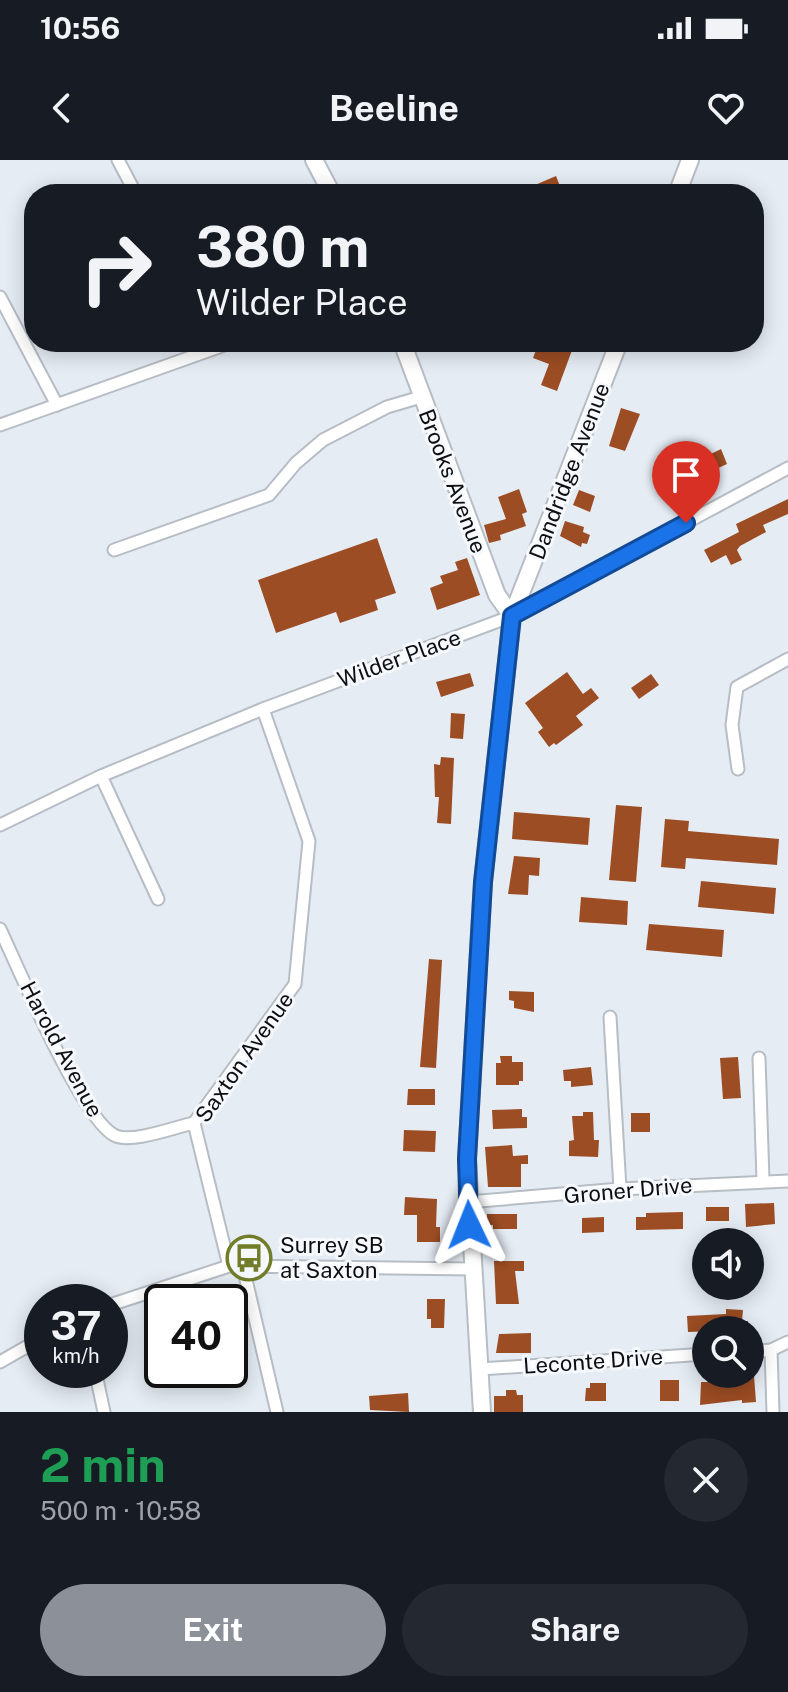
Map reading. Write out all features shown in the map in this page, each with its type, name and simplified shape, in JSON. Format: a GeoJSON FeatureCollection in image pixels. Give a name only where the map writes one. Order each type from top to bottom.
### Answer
{"type":"FeatureCollection","features":[{"type":"Feature","properties":{"kind":"street"},"geometry":{"type":"LineString","coordinates":[[118,160],[131,184]]}},
{"type":"Feature","properties":{"kind":"street"},"geometry":{"type":"LineString","coordinates":[[314,160],[327,184]]}},
{"type":"Feature","properties":{"kind":"street"},"geometry":{"type":"LineString","coordinates":[[681,184],[690,160]]}},
{"type":"Feature","properties":{"kind":"street"},"geometry":{"type":"LineString","coordinates":[[0,297],[24,342]]}},
{"type":"Feature","properties":{"kind":"street"},"geometry":{"type":"LineString","coordinates":[[29,352],[57,405]]}},
{"type":"Feature","properties":{"kind":"street"},"geometry":{"type":"LineString","coordinates":[[0,425],[196,352]]}},
{"type":"Feature","properties":{"kind":"street","name":"Brooks Avenue"},"geometry":{"type":"LineString","coordinates":[[405,352],[497,595],[512,616]]}},
{"type":"Feature","properties":{"kind":"street","name":"Dandridge Avenue"},"geometry":{"type":"LineString","coordinates":[[482,1412],[467,1159],[483,882],[512,616],[615,352]]}},
{"type":"Feature","properties":{"kind":"street"},"geometry":{"type":"LineString","coordinates":[[114,550],[269,495],[296,463],[323,440],[387,407],[421,397]]}},
{"type":"Feature","properties":{"kind":"street","name":"Wilder Place"},"geometry":{"type":"LineString","coordinates":[[0,825],[101,776],[263,709],[512,616],[788,468]]}},
{"type":"Feature","properties":{"kind":"street"},"geometry":{"type":"LineString","coordinates":[[738,769],[732,725],[737,687],[788,659]]}},
{"type":"Feature","properties":{"kind":"street","name":"Saxton Avenue"},"geometry":{"type":"LineString","coordinates":[[229,1266],[194,1123],[295,984],[309,841],[263,709]]}},
{"type":"Feature","properties":{"kind":"street"},"geometry":{"type":"LineString","coordinates":[[101,776],[158,899]]}},
{"type":"Feature","properties":{"kind":"street","name":"Harold Avenue"},"geometry":{"type":"LineString","coordinates":[[0,929],[83,1099],[106,1130],[118,1137],[132,1137],[194,1123]]}},
{"type":"Feature","properties":{"kind":"street"},"geometry":{"type":"LineString","coordinates":[[610,1017],[620,1189]]}},
{"type":"Feature","properties":{"kind":"street"},"geometry":{"type":"LineString","coordinates":[[759,1058],[763,1180]]}},
{"type":"Feature","properties":{"kind":"street","name":"Groner Drive"},"geometry":{"type":"LineString","coordinates":[[468,1202],[620,1189],[788,1181]]}},
{"type":"Feature","properties":{"kind":"street"},"geometry":{"type":"LineString","coordinates":[[128,1299],[229,1266],[472,1269]]}},
{"type":"Feature","properties":{"kind":"street"},"geometry":{"type":"LineString","coordinates":[[243,1267],[277,1412]]}},
{"type":"Feature","properties":{"kind":"street"},"geometry":{"type":"LineString","coordinates":[[764,1351],[788,1342]]}},
{"type":"Feature","properties":{"kind":"street"},"geometry":{"type":"LineString","coordinates":[[0,1362],[24,1348]]}},
{"type":"Feature","properties":{"kind":"street"},"geometry":{"type":"LineString","coordinates":[[771,1350],[773,1412]]}},
{"type":"Feature","properties":{"kind":"street","name":"Leconte Drive"},"geometry":{"type":"LineString","coordinates":[[480,1369],[692,1355]]}},
{"type":"Feature","properties":{"kind":"street"},"geometry":{"type":"LineString","coordinates":[[99,1388],[104,1412]]}},
{"type":"Feature","properties":{"kind":"building"},"geometry":{"type":"Polygon","coordinates":[[[556,176],[559,184],[537,184],[556,176]]]}},
{"type":"Feature","properties":{"kind":"building"},"geometry":{"type":"Polygon","coordinates":[[[535,352],[571,352],[557,391],[541,385],[549,364],[533,358],[535,352]]]}},
{"type":"Feature","properties":{"kind":"building"},"geometry":{"type":"Polygon","coordinates":[[[621,408],[640,414],[625,451],[609,446],[621,408]]]}},
{"type":"Feature","properties":{"kind":"building"},"geometry":{"type":"Polygon","coordinates":[[[721,449],[727,464],[670,490],[664,477],[721,449]]]}},
{"type":"Feature","properties":{"kind":"building"},"geometry":{"type":"Polygon","coordinates":[[[519,489],[527,512],[522,514],[526,526],[500,535],[501,540],[489,543],[484,525],[506,519],[498,497],[519,489]]]}},
{"type":"Feature","properties":{"kind":"building"},"geometry":{"type":"Polygon","coordinates":[[[579,490],[595,496],[590,512],[573,505],[579,490]]]}},
{"type":"Feature","properties":{"kind":"building"},"geometry":{"type":"Polygon","coordinates":[[[788,499],[788,514],[763,525],[766,532],[740,546],[737,550],[742,560],[731,565],[726,555],[711,563],[704,550],[739,532],[736,524],[788,499]]]}},
{"type":"Feature","properties":{"kind":"building"},"geometry":{"type":"Polygon","coordinates":[[[565,521],[584,527],[583,532],[590,535],[587,544],[582,543],[581,547],[560,536],[565,521]]]}},
{"type":"Feature","properties":{"kind":"building"},"geometry":{"type":"Polygon","coordinates":[[[377,538],[396,593],[375,600],[378,610],[340,623],[336,612],[276,633],[258,580],[377,538]]]}},
{"type":"Feature","properties":{"kind":"building"},"geometry":{"type":"Polygon","coordinates":[[[467,558],[480,595],[437,610],[430,588],[443,583],[440,576],[458,570],[455,562],[467,558]]]}},
{"type":"Feature","properties":{"kind":"building"},"geometry":{"type":"Polygon","coordinates":[[[567,672],[583,694],[591,688],[599,698],[576,716],[583,725],[549,747],[538,732],[543,728],[525,703],[567,672]]]}},
{"type":"Feature","properties":{"kind":"building"},"geometry":{"type":"Polygon","coordinates":[[[470,673],[474,686],[441,697],[436,682],[470,673]]]}},
{"type":"Feature","properties":{"kind":"building"},"geometry":{"type":"Polygon","coordinates":[[[651,674],[659,685],[639,699],[631,688],[651,674]]]}},
{"type":"Feature","properties":{"kind":"building"},"geometry":{"type":"Polygon","coordinates":[[[451,713],[465,714],[463,739],[450,738],[451,713]]]}},
{"type":"Feature","properties":{"kind":"building"},"geometry":{"type":"Polygon","coordinates":[[[441,757],[454,758],[451,824],[437,823],[439,797],[435,797],[434,764],[440,765],[441,757]]]}},
{"type":"Feature","properties":{"kind":"building"},"geometry":{"type":"Polygon","coordinates":[[[616,805],[642,807],[636,882],[609,880],[616,805]]]}},
{"type":"Feature","properties":{"kind":"building"},"geometry":{"type":"Polygon","coordinates":[[[514,812],[590,818],[588,845],[512,839],[514,812]]]}},
{"type":"Feature","properties":{"kind":"building"},"geometry":{"type":"Polygon","coordinates":[[[665,819],[689,821],[688,831],[779,839],[777,865],[686,858],[685,869],[661,867],[665,819]]]}},
{"type":"Feature","properties":{"kind":"building"},"geometry":{"type":"Polygon","coordinates":[[[514,856],[540,858],[539,876],[529,875],[528,895],[508,894],[514,856]]]}},
{"type":"Feature","properties":{"kind":"building"},"geometry":{"type":"Polygon","coordinates":[[[701,881],[776,888],[774,914],[698,907],[701,881]]]}},
{"type":"Feature","properties":{"kind":"building"},"geometry":{"type":"Polygon","coordinates":[[[581,897],[628,901],[627,925],[579,922],[581,897]]]}},
{"type":"Feature","properties":{"kind":"building"},"geometry":{"type":"Polygon","coordinates":[[[649,924],[724,930],[722,957],[646,950],[649,924]]]}},
{"type":"Feature","properties":{"kind":"building"},"geometry":{"type":"Polygon","coordinates":[[[429,959],[442,960],[436,1068],[420,1067],[429,959]]]}},
{"type":"Feature","properties":{"kind":"building"},"geometry":{"type":"Polygon","coordinates":[[[509,991],[534,992],[534,1012],[514,1008],[514,1001],[509,1000],[509,991]]]}},
{"type":"Feature","properties":{"kind":"building"},"geometry":{"type":"Polygon","coordinates":[[[500,1056],[512,1056],[512,1062],[523,1062],[523,1081],[519,1081],[519,1085],[496,1085],[496,1063],[501,1063],[500,1056]]]}},
{"type":"Feature","properties":{"kind":"building"},"geometry":{"type":"Polygon","coordinates":[[[738,1057],[741,1098],[723,1099],[720,1058],[738,1057]]]}},
{"type":"Feature","properties":{"kind":"building"},"geometry":{"type":"Polygon","coordinates":[[[591,1067],[593,1085],[571,1087],[571,1081],[564,1081],[563,1070],[591,1067]]]}},
{"type":"Feature","properties":{"kind":"building"},"geometry":{"type":"Polygon","coordinates":[[[408,1089],[435,1089],[435,1105],[407,1105],[408,1089]]]}},
{"type":"Feature","properties":{"kind":"building"},"geometry":{"type":"Polygon","coordinates":[[[522,1109],[522,1117],[527,1117],[527,1128],[493,1129],[492,1110],[522,1109]]]}},
{"type":"Feature","properties":{"kind":"building"},"geometry":{"type":"Polygon","coordinates":[[[583,1112],[593,1112],[594,1140],[599,1140],[598,1157],[569,1156],[569,1141],[574,1140],[572,1116],[583,1116],[583,1112]]]}},
{"type":"Feature","properties":{"kind":"building"},"geometry":{"type":"Polygon","coordinates":[[[631,1113],[650,1113],[650,1132],[631,1132],[631,1113]]]}},
{"type":"Feature","properties":{"kind":"building"},"geometry":{"type":"Polygon","coordinates":[[[404,1130],[436,1131],[435,1152],[403,1151],[404,1130]]]}},
{"type":"Feature","properties":{"kind":"building"},"geometry":{"type":"Polygon","coordinates":[[[512,1145],[513,1156],[528,1155],[528,1164],[521,1164],[521,1187],[488,1187],[485,1147],[512,1145]]]}},
{"type":"Feature","properties":{"kind":"building"},"geometry":{"type":"Polygon","coordinates":[[[405,1197],[437,1199],[436,1227],[440,1227],[440,1242],[417,1242],[417,1215],[404,1215],[405,1197]]]}},
{"type":"Feature","properties":{"kind":"building"},"geometry":{"type":"Polygon","coordinates":[[[774,1203],[775,1224],[746,1227],[745,1204],[774,1203]]]}},
{"type":"Feature","properties":{"kind":"building"},"geometry":{"type":"Polygon","coordinates":[[[706,1207],[729,1207],[729,1221],[706,1221],[706,1207]]]}},
{"type":"Feature","properties":{"kind":"building"},"geometry":{"type":"Polygon","coordinates":[[[683,1212],[683,1229],[636,1230],[636,1217],[646,1217],[646,1213],[683,1212]]]}},
{"type":"Feature","properties":{"kind":"building"},"geometry":{"type":"Polygon","coordinates":[[[487,1214],[517,1214],[517,1229],[493,1229],[493,1225],[487,1225],[487,1214]]]}},
{"type":"Feature","properties":{"kind":"building"},"geometry":{"type":"Polygon","coordinates":[[[604,1217],[604,1232],[582,1233],[582,1218],[604,1217]]]}},
{"type":"Feature","properties":{"kind":"building"},"geometry":{"type":"Polygon","coordinates":[[[494,1261],[524,1261],[524,1271],[515,1271],[519,1304],[496,1304],[494,1261]]]}},
{"type":"Feature","properties":{"kind":"building"},"geometry":{"type":"Polygon","coordinates":[[[427,1299],[445,1299],[444,1328],[431,1328],[431,1319],[427,1319],[427,1299]]]}},
{"type":"Feature","properties":{"kind":"building"},"geometry":{"type":"Polygon","coordinates":[[[726,1309],[743,1310],[742,1316],[692,1316],[692,1332],[688,1332],[687,1316],[726,1314],[726,1309]]]}},
{"type":"Feature","properties":{"kind":"building"},"geometry":{"type":"Polygon","coordinates":[[[531,1333],[531,1353],[496,1353],[499,1334],[531,1333]]]}},
{"type":"Feature","properties":{"kind":"building"},"geometry":{"type":"Polygon","coordinates":[[[660,1380],[679,1380],[679,1401],[660,1401],[660,1380]]]}},
{"type":"Feature","properties":{"kind":"building"},"geometry":{"type":"Polygon","coordinates":[[[590,1383],[606,1383],[606,1401],[585,1401],[586,1388],[590,1388],[590,1383]]]}},
{"type":"Feature","properties":{"kind":"building"},"geometry":{"type":"Polygon","coordinates":[[[701,1388],[755,1388],[756,1402],[742,1403],[742,1400],[700,1405],[701,1388]]]}},
{"type":"Feature","properties":{"kind":"building"},"geometry":{"type":"Polygon","coordinates":[[[506,1390],[516,1390],[517,1395],[523,1395],[523,1412],[494,1412],[494,1396],[506,1396],[506,1390]]]}},
{"type":"Feature","properties":{"kind":"building"},"geometry":{"type":"Polygon","coordinates":[[[408,1393],[409,1412],[370,1410],[369,1396],[408,1393]]]}},
{"type":"Feature","properties":{"kind":"place","name":"Surrey SB at Saxton"},"geometry":{"type":"Point","coordinates":[249,1258]}},
{"type":"Feature","properties":{"kind":"route"},"geometry":{"type":"LineString","coordinates":[[469,1225],[467,1159],[483,882],[512,616],[686,523]]}}]}
